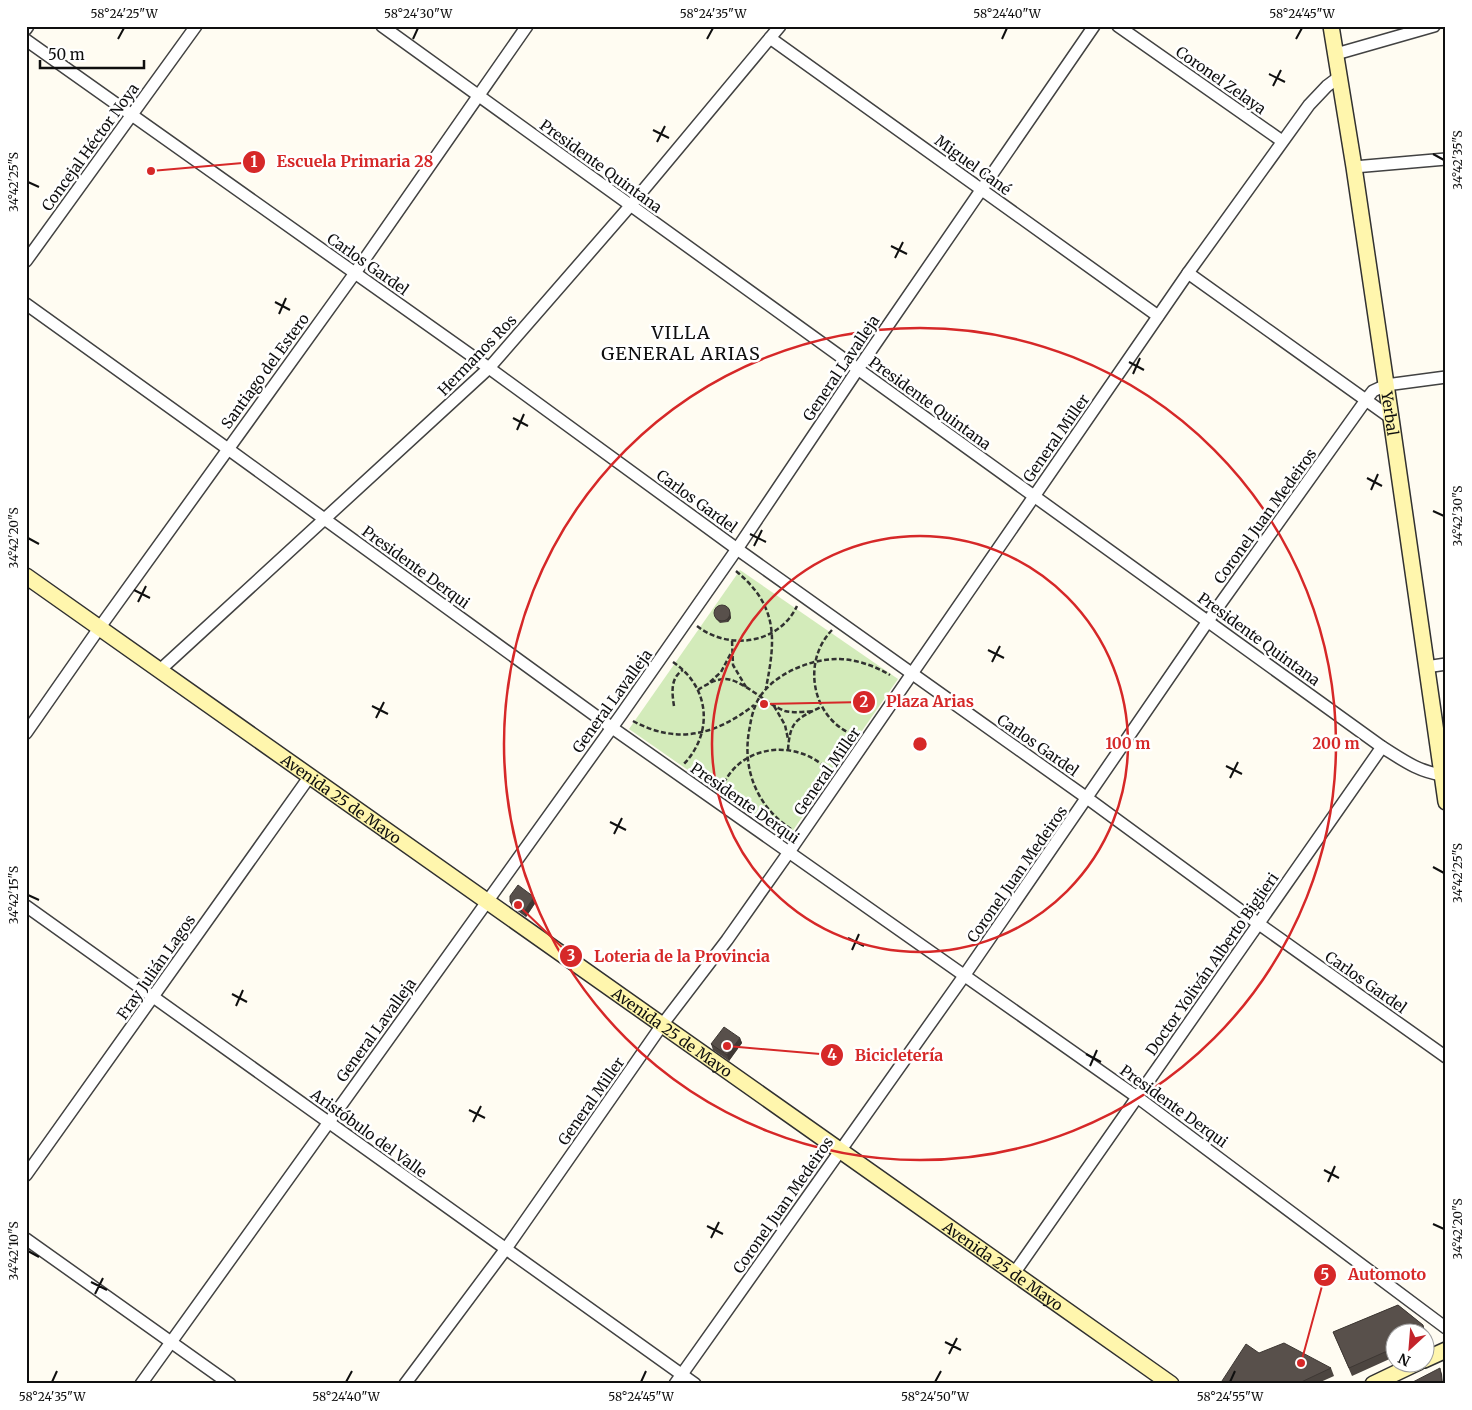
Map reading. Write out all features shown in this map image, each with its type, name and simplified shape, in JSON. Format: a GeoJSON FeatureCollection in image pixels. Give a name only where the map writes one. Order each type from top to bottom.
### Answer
{"type":"FeatureCollection","features":[{"type":"Feature","properties":{"kind":"main road","name":"Yerbal"},"geometry":{"type":"LineString","coordinates":[[1331,26],[1354,167],[1446,802]]}},
{"type":"Feature","properties":{"kind":"main road","name":"Avenida 25 de Mayo"},"geometry":{"type":"LineString","coordinates":[[26,576],[488,900],[1171,1384]]}},
{"type":"Feature","properties":{"kind":"main road"},"geometry":{"type":"LineString","coordinates":[[1434,1355],[1446,1350]]}},
{"type":"Feature","properties":{"kind":"main road"},"geometry":{"type":"LineString","coordinates":[[1373,1384],[1398,1372]]}},
{"type":"Feature","properties":{"kind":"street","name":"Concejal Héctor Noya"},"geometry":{"type":"LineString","coordinates":[[26,261],[196,26]]}},
{"type":"Feature","properties":{"kind":"street","name":"Presidente Quintana"},"geometry":{"type":"LineString","coordinates":[[382,26],[1382,747],[1416,769],[1427,773],[1442,774]]}},
{"type":"Feature","properties":{"kind":"street","name":"Santiago del Estero"},"geometry":{"type":"LineString","coordinates":[[26,733],[355,272],[527,26]]}},
{"type":"Feature","properties":{"kind":"street","name":"Hermanos Ros"},"geometry":{"type":"LineString","coordinates":[[160,670],[489,368],[630,206],[780,26]]}},
{"type":"Feature","properties":{"kind":"street","name":"General Lavalleja"},"geometry":{"type":"LineString","coordinates":[[141,1384],[621,715],[727,564],[858,369],[1094,26]]}},
{"type":"Feature","properties":{"kind":"street","name":"Coronel Zelaya"},"geometry":{"type":"LineString","coordinates":[[1118,26],[1282,141]]}},
{"type":"Feature","properties":{"kind":"street"},"geometry":{"type":"LineString","coordinates":[[1336,54],[1434,26]]}},
{"type":"Feature","properties":{"kind":"street","name":"Miguel Cané"},"geometry":{"type":"LineString","coordinates":[[770,38],[1158,316]]}},
{"type":"Feature","properties":{"kind":"street","name":"Carlos Gardel"},"geometry":{"type":"LineString","coordinates":[[26,40],[355,272],[842,623],[909,678],[1087,798],[1446,1058]]}},
{"type":"Feature","properties":{"kind":"street","name":"General Miller"},"geometry":{"type":"LineString","coordinates":[[406,1384],[505,1250],[662,1025],[727,940],[801,836],[1158,316],[1282,141],[1309,105],[1327,86],[1339,78]]}},
{"type":"Feature","properties":{"kind":"street"},"geometry":{"type":"LineString","coordinates":[[1354,167],[1446,160]]}},
{"type":"Feature","properties":{"kind":"street"},"geometry":{"type":"LineString","coordinates":[[1188,273],[1391,418]]}},
{"type":"Feature","properties":{"kind":"street","name":"Presidente Derqui"},"geometry":{"type":"LineString","coordinates":[[26,304],[674,772],[1137,1097],[1446,1328]]}},
{"type":"Feature","properties":{"kind":"street"},"geometry":{"type":"LineString","coordinates":[[1386,385],[1446,377]]}},
{"type":"Feature","properties":{"kind":"street","name":"Coronel Juan Medeiros"},"geometry":{"type":"LineString","coordinates":[[678,1379],[964,976],[1208,621],[1366,400],[1373,391],[1386,385]]}},
{"type":"Feature","properties":{"kind":"street"},"geometry":{"type":"LineString","coordinates":[[1426,667],[1446,664]]}},
{"type":"Feature","properties":{"kind":"street","name":"Doctor Yoliván Alberto Biglieri"},"geometry":{"type":"LineString","coordinates":[[1015,1272],[1382,747]]}},
{"type":"Feature","properties":{"kind":"street","name":"Fray Julián Lagos"},"geometry":{"type":"LineString","coordinates":[[26,1175],[310,776]]}},
{"type":"Feature","properties":{"kind":"street","name":"Aristóbulo del Valle"},"geometry":{"type":"LineString","coordinates":[[26,906],[505,1250],[678,1379],[694,1384]]}},
{"type":"Feature","properties":{"kind":"street"},"geometry":{"type":"LineString","coordinates":[[26,1239],[230,1384]]}},
{"type":"Feature","properties":{"kind":"path"},"geometry":{"type":"LineString","coordinates":[[727,564],[744,577],[755,589],[769,616],[772,632],[772,654],[766,690]]}},
{"type":"Feature","properties":{"kind":"path"},"geometry":{"type":"LineString","coordinates":[[689,618],[705,632],[732,641],[758,639],[772,632],[788,619],[794,612],[802,595]]}},
{"type":"Feature","properties":{"kind":"path"},"geometry":{"type":"LineString","coordinates":[[842,623],[837,626],[820,646],[815,663],[814,683],[822,707],[834,722],[848,733],[867,739]]}},
{"type":"Feature","properties":{"kind":"path"},"geometry":{"type":"LineString","coordinates":[[732,641],[733,665],[747,688]]}},
{"type":"Feature","properties":{"kind":"path"},"geometry":{"type":"LineString","coordinates":[[698,690],[721,672],[732,652]]}},
{"type":"Feature","properties":{"kind":"path"},"geometry":{"type":"LineString","coordinates":[[662,656],[674,662],[683,670],[698,690],[703,707],[702,732],[699,743],[689,758],[674,772]]}},
{"type":"Feature","properties":{"kind":"path"},"geometry":{"type":"LineString","coordinates":[[801,836],[764,805],[751,777],[747,758],[749,732],[756,704],[760,697],[780,678],[815,663],[838,659],[853,661],[909,678]]}},
{"type":"Feature","properties":{"kind":"path"},"geometry":{"type":"LineString","coordinates":[[674,706],[673,684],[676,675],[683,670]]}},
{"type":"Feature","properties":{"kind":"path"},"geometry":{"type":"LineString","coordinates":[[709,683],[723,679],[733,680],[785,711],[812,711]]}},
{"type":"Feature","properties":{"kind":"path"},"geometry":{"type":"LineString","coordinates":[[621,715],[645,727],[668,734],[682,735],[702,732],[727,723],[741,716],[756,704]]}},
{"type":"Feature","properties":{"kind":"path"},"geometry":{"type":"LineString","coordinates":[[773,705],[785,725],[788,750]]}},
{"type":"Feature","properties":{"kind":"path"},"geometry":{"type":"LineString","coordinates":[[788,741],[792,726],[798,719],[822,707]]}},
{"type":"Feature","properties":{"kind":"path"},"geometry":{"type":"LineString","coordinates":[[718,802],[723,784],[728,776],[747,758],[764,752],[788,750],[809,755],[830,772],[838,782]]}},
{"type":"Feature","properties":{"kind":"green space"},"geometry":{"type":"Polygon","coordinates":[[[740,570],[898,679],[787,839],[629,729],[740,570]]]}},
{"type":"Feature","properties":{"kind":"building"},"geometry":{"type":"Polygon","coordinates":[[[722,605],[728,607],[730,613],[728,619],[722,621],[716,619],[714,613],[716,607],[722,605]]]}},
{"type":"Feature","properties":{"kind":"building"},"geometry":{"type":"Polygon","coordinates":[[[518,885],[534,897],[524,912],[510,902],[510,896],[518,885]]]}},
{"type":"Feature","properties":{"kind":"building"},"geometry":{"type":"Polygon","coordinates":[[[724,1027],[740,1038],[727,1055],[711,1044],[724,1027]]]}},
{"type":"Feature","properties":{"kind":"building"},"geometry":{"type":"Polygon","coordinates":[[[1398,1305],[1419,1322],[1384,1322],[1384,1352],[1349,1368],[1333,1332],[1398,1305]]]}},
{"type":"Feature","properties":{"kind":"building"},"geometry":{"type":"Polygon","coordinates":[[[1284,1343],[1331,1368],[1297,1384],[1220,1384],[1246,1344],[1259,1353],[1284,1343]]]}},
{"type":"Feature","properties":{"kind":"building"},"geometry":{"type":"Polygon","coordinates":[[[1440,1368],[1442,1384],[1409,1384],[1434,1372],[1440,1368]]]}},
{"type":"Feature","properties":{"kind":"place","name":"Escuela Primaria 28"},"geometry":{"type":"Point","coordinates":[151,171]}},
{"type":"Feature","properties":{"kind":"place","name":"Plaza Arias"},"geometry":{"type":"Point","coordinates":[764,704]}},
{"type":"Feature","properties":{"kind":"place","name":"Loteria de la Provincia"},"geometry":{"type":"Point","coordinates":[518,905]}},
{"type":"Feature","properties":{"kind":"place","name":"Bicicletería"},"geometry":{"type":"Point","coordinates":[727,1046]}},
{"type":"Feature","properties":{"kind":"place","name":"Automoto"},"geometry":{"type":"Point","coordinates":[1301,1363]}},
{"type":"Feature","properties":{"kind":"district","name":"VILLA GENERAL ARIAS"},"geometry":{"type":"Point","coordinates":[681,342]}}]}
